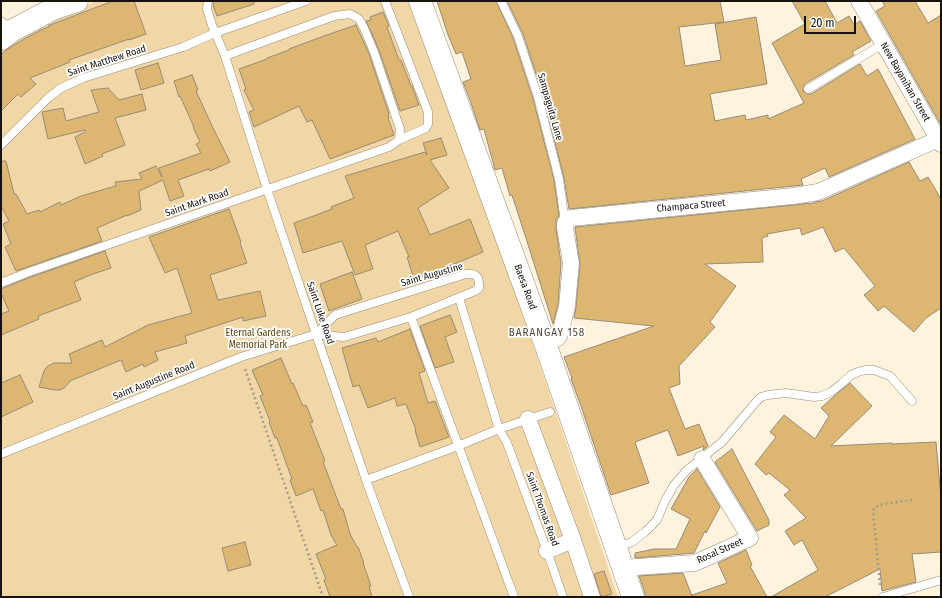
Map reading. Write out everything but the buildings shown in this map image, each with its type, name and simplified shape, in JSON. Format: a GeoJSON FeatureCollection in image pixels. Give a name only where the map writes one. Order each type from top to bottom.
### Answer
{"type":"FeatureCollection","features":[{"type":"Feature","properties":{"kind":"main road"},"geometry":{"type":"LineString","coordinates":[[5,30],[55,8],[76,1]]}},
{"type":"Feature","properties":{"kind":"main road","name":"Baesa Road"},"geometry":{"type":"LineString","coordinates":[[420,1],[545,343],[633,597]]}},
{"type":"Feature","properties":{"kind":"street","name":"New Bayanihan Street"},"geometry":{"type":"LineString","coordinates":[[858,1],[940,140]]}},
{"type":"Feature","properties":{"kind":"street","name":"Champaca Street"},"geometry":{"type":"LineString","coordinates":[[566,223],[571,218],[793,196],[818,192],[940,140]]}},
{"type":"Feature","properties":{"kind":"street"},"geometry":{"type":"LineString","coordinates":[[545,343],[558,338],[567,306],[571,263],[565,228],[566,223]]}},
{"type":"Feature","properties":{"kind":"street"},"geometry":{"type":"LineString","coordinates":[[528,419],[573,540],[592,597]]}},
{"type":"Feature","properties":{"kind":"street","name":"Rosal Street"},"geometry":{"type":"LineString","coordinates":[[619,558],[695,564],[750,538],[702,459]]}},
{"type":"Feature","properties":{"kind":"street"},"geometry":{"type":"LineString","coordinates":[[547,551],[573,540]]}},
{"type":"Feature","properties":{"kind":"lane","name":"Saint Luke Road"},"geometry":{"type":"LineString","coordinates":[[208,1],[207,9],[212,25],[225,56],[267,189],[366,480],[409,597]]}},
{"type":"Feature","properties":{"kind":"lane","name":"Saint Matthew Road"},"geometry":{"type":"LineString","coordinates":[[1,145],[48,98],[61,88],[83,78],[183,47],[215,33],[306,1]]}},
{"type":"Feature","properties":{"kind":"lane","name":"Saint Mark Road"},"geometry":{"type":"LineString","coordinates":[[1,283],[389,146],[426,128],[428,124],[428,112],[384,1]]}},
{"type":"Feature","properties":{"kind":"lane","name":"Sampaguita Lane"},"geometry":{"type":"LineString","coordinates":[[502,1],[518,36],[538,97],[559,179],[566,223]]}},
{"type":"Feature","properties":{"kind":"lane"},"geometry":{"type":"LineString","coordinates":[[225,56],[334,16],[350,14],[359,20],[374,52],[400,129],[399,140]]}},
{"type":"Feature","properties":{"kind":"lane"},"geometry":{"type":"LineString","coordinates":[[808,89],[883,44]]}},
{"type":"Feature","properties":{"kind":"lane","name":"Saint Augustine"},"geometry":{"type":"LineString","coordinates":[[466,274],[472,274],[478,278],[479,288],[475,292],[412,317],[344,337],[316,334],[335,315],[466,274]]}},
{"type":"Feature","properties":{"kind":"lane","name":"Saint Thomas Road"},"geometry":{"type":"LineString","coordinates":[[459,298],[499,429],[507,443],[563,597]]}},
{"type":"Feature","properties":{"kind":"lane"},"geometry":{"type":"LineString","coordinates":[[412,317],[514,597]]}},
{"type":"Feature","properties":{"kind":"lane","name":"Saint Augustine Road"},"geometry":{"type":"LineString","coordinates":[[1,454],[241,357],[316,334]]}},
{"type":"Feature","properties":{"kind":"lane"},"geometry":{"type":"LineString","coordinates":[[619,558],[632,542],[657,520],[674,485],[688,470],[722,442],[761,397],[786,393],[807,397],[822,396],[831,392],[858,372],[874,370],[890,376],[912,401]]}},
{"type":"Feature","properties":{"kind":"lane"},"geometry":{"type":"LineString","coordinates":[[366,480],[499,429],[550,412]]}},
{"type":"Feature","properties":{"kind":"lane"},"geometry":{"type":"LineString","coordinates":[[882,593],[941,580]]}},
{"type":"Feature","properties":{"kind":"path"},"geometry":{"type":"LineString","coordinates":[[241,357],[324,597]]}},
{"type":"Feature","properties":{"kind":"path"},"geometry":{"type":"LineString","coordinates":[[882,593],[873,511],[875,507],[883,504],[912,500]]}},
{"type":"Feature","properties":{"kind":"green space","name":"Eternal Gardens Memorial Park"},"geometry":{"type":"Polygon","coordinates":[[[96,1],[409,1],[463,146],[536,353],[618,597],[1,597],[1,51],[17,35],[96,1]]]}},
{"type":"Feature","properties":{"kind":"district","name":"BARANGAY 158"},"geometry":{"type":"Point","coordinates":[547,333]}}]}
